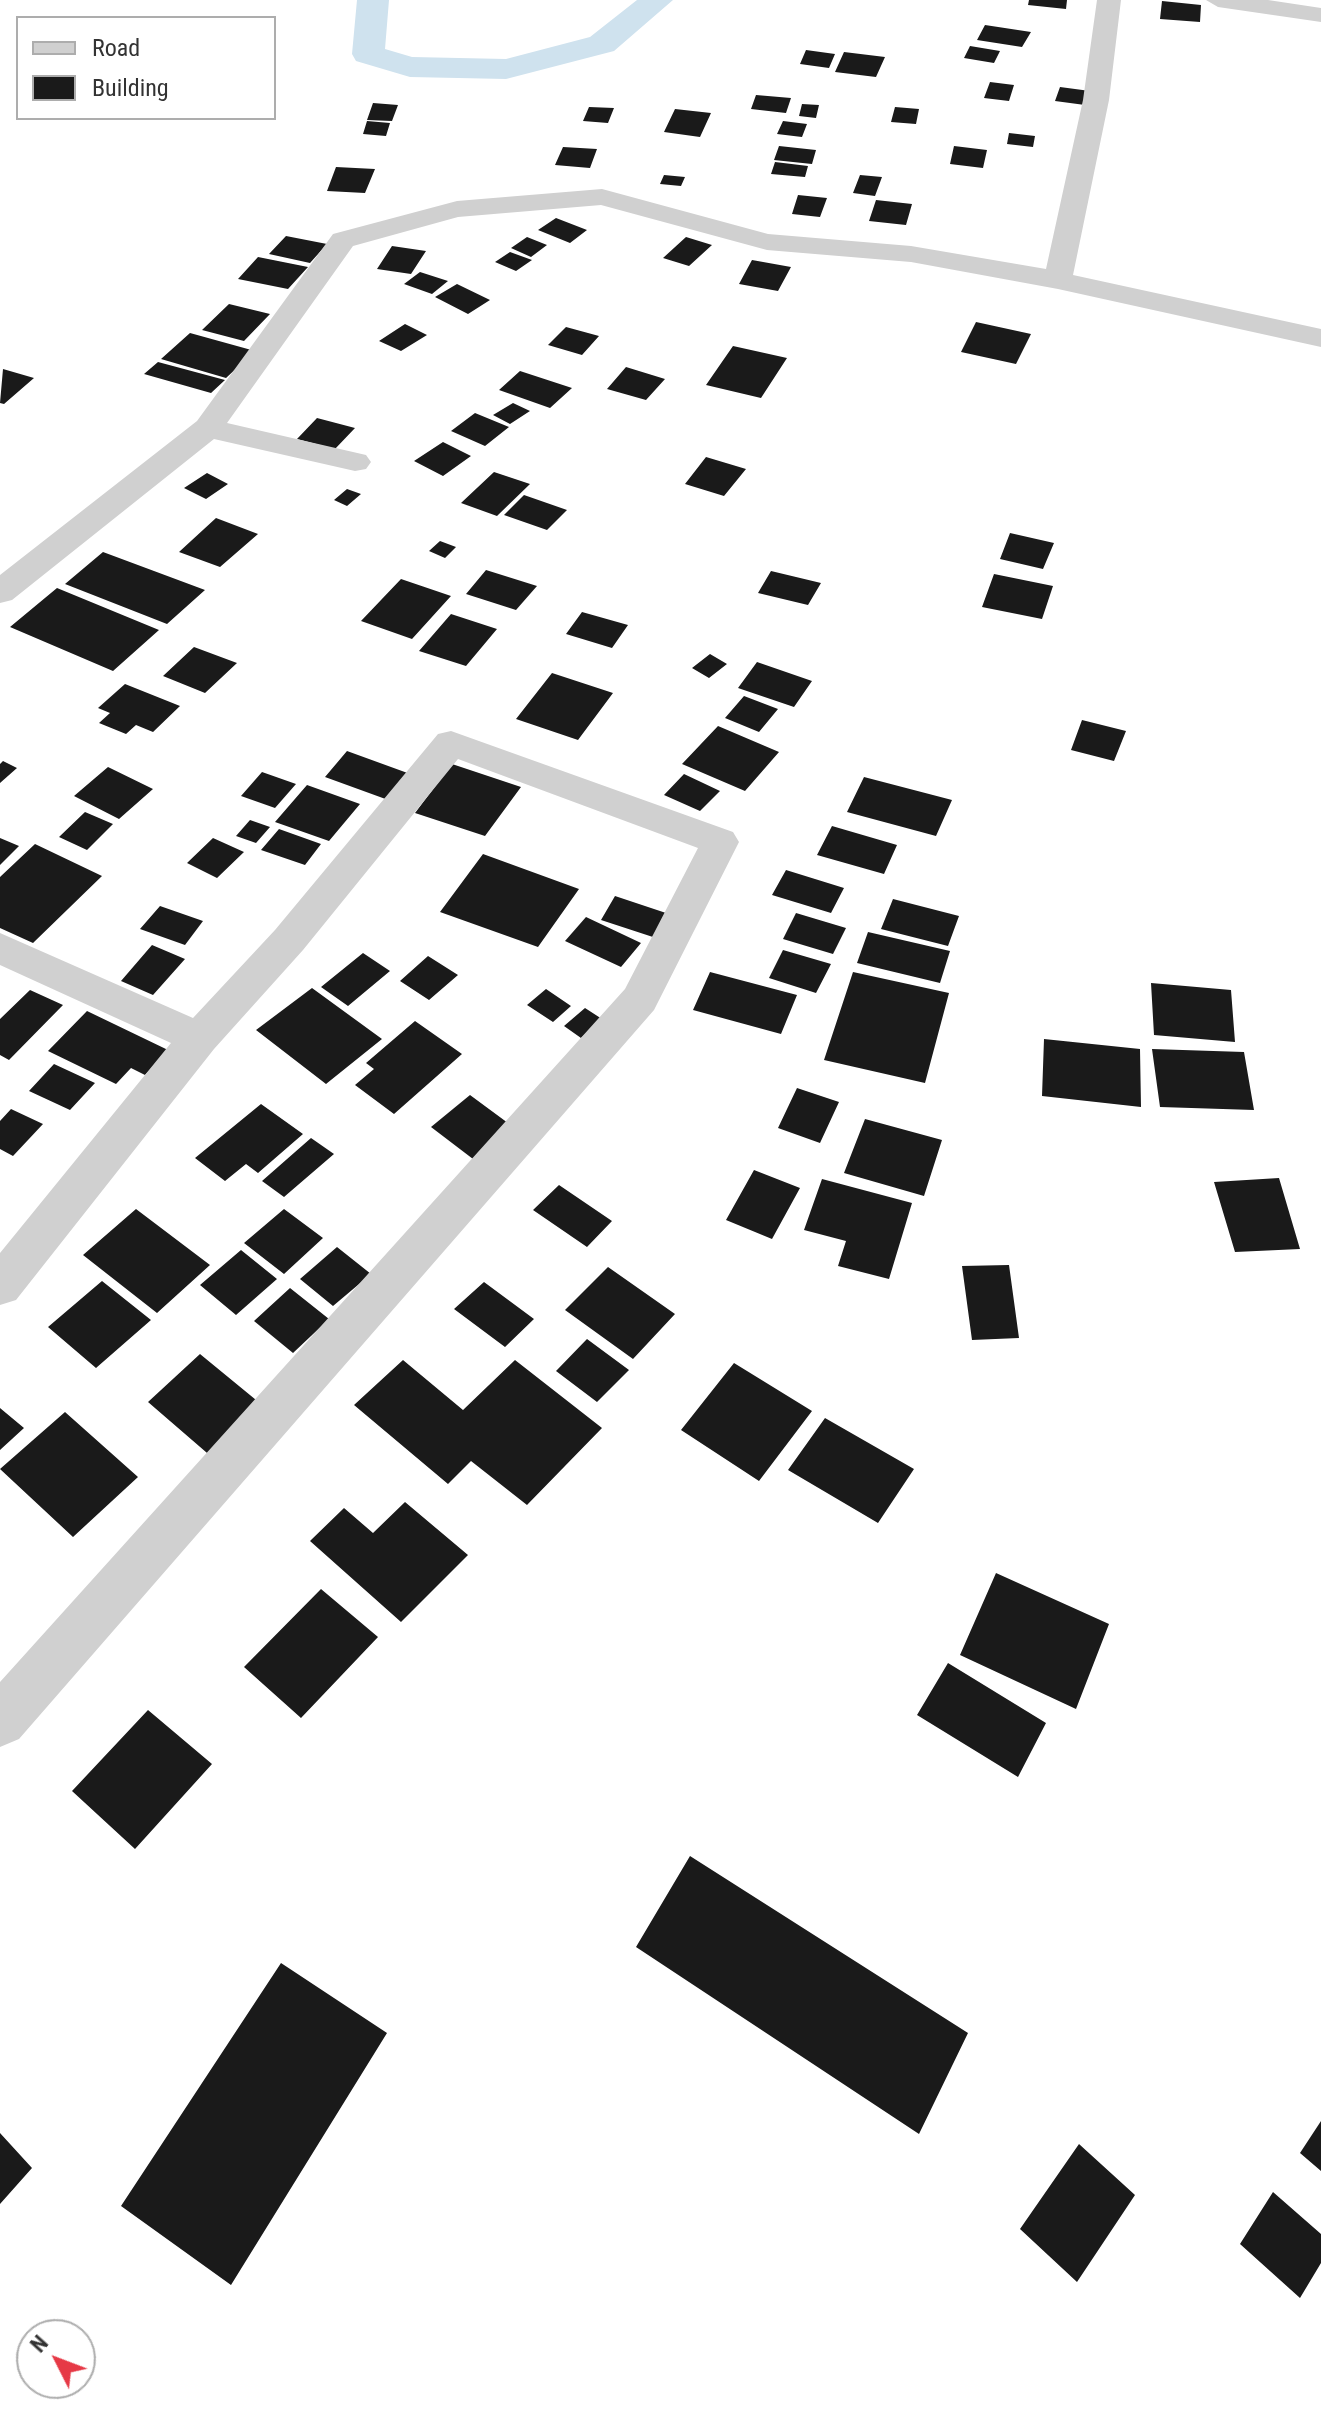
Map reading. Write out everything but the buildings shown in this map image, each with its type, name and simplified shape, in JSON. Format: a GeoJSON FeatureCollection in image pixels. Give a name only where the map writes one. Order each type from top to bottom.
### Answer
{"type":"FeatureCollection","features":[{"type":"Feature","properties":{"kind":"street"},"geometry":{"type":"LineString","coordinates":[[1058,280],[1096,100],[1109,0]]}},
{"type":"Feature","properties":{"kind":"street"},"geometry":{"type":"LineString","coordinates":[[1218,0],[1321,15]]}},
{"type":"Feature","properties":{"kind":"street"},"geometry":{"type":"LineString","coordinates":[[0,592],[208,428],[343,240],[457,209],[602,197],[767,242],[911,254],[1058,280],[1321,338]]}},
{"type":"Feature","properties":{"kind":"street"},"geometry":{"type":"LineString","coordinates":[[208,428],[355,462]]}},
{"type":"Feature","properties":{"kind":"street"},"geometry":{"type":"LineString","coordinates":[[0,1286],[199,1038],[289,940],[451,743],[720,842],[640,999],[0,1721]]}},
{"type":"Feature","properties":{"kind":"street"},"geometry":{"type":"LineString","coordinates":[[0,948],[199,1038]]}},
{"type":"Feature","properties":{"kind":"waterway"},"geometry":{"type":"LineString","coordinates":[[373,0],[368,54],[410,67],[506,69],[602,44],[657,0]]}}]}
